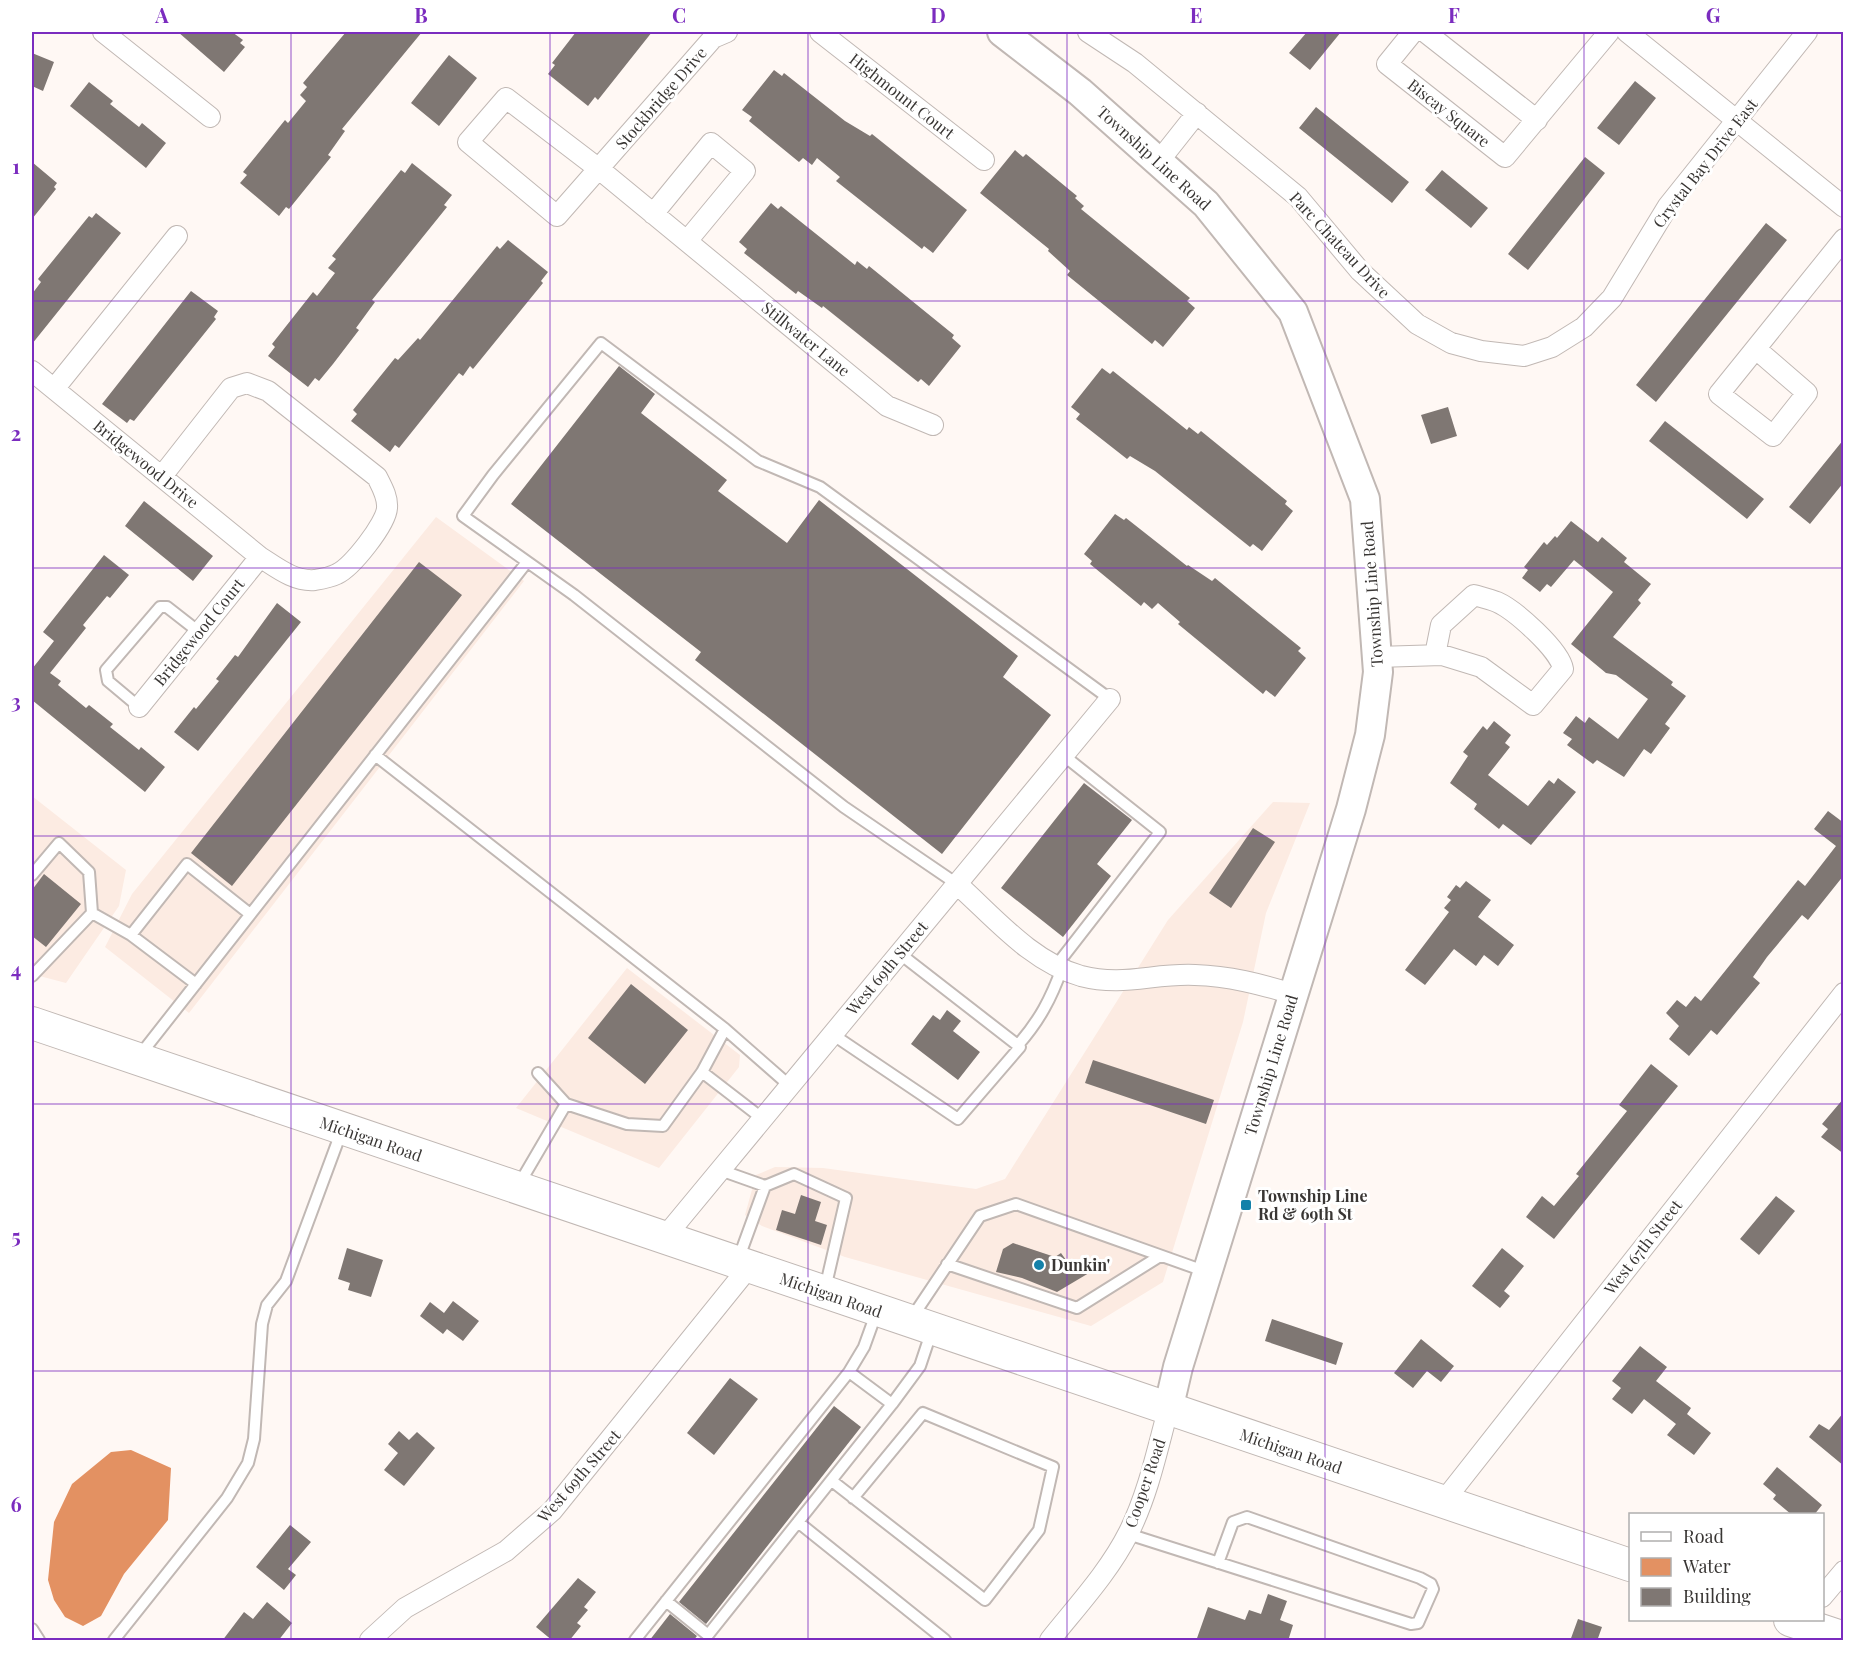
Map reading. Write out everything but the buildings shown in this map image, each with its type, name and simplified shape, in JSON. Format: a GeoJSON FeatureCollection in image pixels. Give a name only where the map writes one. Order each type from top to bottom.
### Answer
{"type":"FeatureCollection","features":[{"type":"Feature","properties":{"kind":"main road","name":"Township Line Road"},"geometry":{"type":"LineString","coordinates":[[1002,32],[1080,92],[1206,204],[1293,312],[1365,499],[1378,672],[1370,735],[1351,809],[1175,1375],[1168,1410]]}},
{"type":"Feature","properties":{"kind":"main road","name":"Michigan Road"},"geometry":{"type":"LineString","coordinates":[[32,1023],[1629,1565]]}},
{"type":"Feature","properties":{"kind":"main road"},"geometry":{"type":"LineString","coordinates":[[1797,1626],[1844,1638]]}},
{"type":"Feature","properties":{"kind":"street"},"geometry":{"type":"LineString","coordinates":[[103,32],[210,117]]}},
{"type":"Feature","properties":{"kind":"street","name":"Stockbridge Drive"},"geometry":{"type":"LineString","coordinates":[[599,169],[506,98],[468,142],[557,216],[599,169],[713,38],[726,32]]}},
{"type":"Feature","properties":{"kind":"street","name":"Highmount Court"},"geometry":{"type":"LineString","coordinates":[[820,32],[984,160]]}},
{"type":"Feature","properties":{"kind":"street","name":"Parc Chateau Drive"},"geometry":{"type":"LineString","coordinates":[[1088,32],[1124,54],[1298,197],[1360,271],[1417,324],[1450,343]]}},
{"type":"Feature","properties":{"kind":"street","name":"Biscay Square"},"geometry":{"type":"LineString","coordinates":[[1413,32],[1387,64],[1505,157],[1609,32]]}},
{"type":"Feature","properties":{"kind":"street"},"geometry":{"type":"LineString","coordinates":[[1425,32],[1538,120]]}},
{"type":"Feature","properties":{"kind":"street"},"geometry":{"type":"LineString","coordinates":[[1627,32],[1844,207]]}},
{"type":"Feature","properties":{"kind":"street","name":"Crystal Bay Drive East"},"geometry":{"type":"LineString","coordinates":[[1450,343],[1481,351],[1524,356],[1552,347],[1584,327],[1612,298],[1668,206],[1807,32]]}},
{"type":"Feature","properties":{"kind":"street"},"geometry":{"type":"LineString","coordinates":[[1159,161],[1197,113]]}},
{"type":"Feature","properties":{"kind":"street"},"geometry":{"type":"LineString","coordinates":[[653,214],[711,143],[745,171],[687,241]]}},
{"type":"Feature","properties":{"kind":"street","name":"Stillwater Lane"},"geometry":{"type":"LineString","coordinates":[[599,169],[886,406],[933,425]]}},
{"type":"Feature","properties":{"kind":"street"},"geometry":{"type":"LineString","coordinates":[[54,389],[177,236]]}},
{"type":"Feature","properties":{"kind":"street"},"geometry":{"type":"LineString","coordinates":[[1756,349],[1807,393],[1773,435],[1719,394],[1844,239]]}},
{"type":"Feature","properties":{"kind":"street","name":"Bridgewood Drive"},"geometry":{"type":"LineString","coordinates":[[32,371],[260,557],[295,578],[313,580],[338,574],[351,563],[381,526],[387,509],[385,492],[377,477],[263,387],[247,383],[231,388],[162,476]]}},
{"type":"Feature","properties":{"kind":"street","name":"Bridgewood Court"},"geometry":{"type":"LineString","coordinates":[[139,707],[260,557]]}},
{"type":"Feature","properties":{"kind":"street"},"geometry":{"type":"LineString","coordinates":[[1377,657],[1435,655],[1481,667],[1533,705],[1563,669],[1562,663],[1547,642],[1498,602],[1474,595],[1441,625],[1435,655]]}},
{"type":"Feature","properties":{"kind":"street","name":"West 69th Street"},"geometry":{"type":"LineString","coordinates":[[664,1238],[1110,699]]}},
{"type":"Feature","properties":{"kind":"street"},"geometry":{"type":"LineString","coordinates":[[957,884],[1029,948],[1059,967],[1093,979],[1121,982],[1194,975],[1220,976],[1293,994]]}},
{"type":"Feature","properties":{"kind":"street","name":"West 67th Street"},"geometry":{"type":"LineString","coordinates":[[1443,1502],[1844,993]]}},
{"type":"Feature","properties":{"kind":"street","name":"West 69th Street"},"geometry":{"type":"LineString","coordinates":[[370,1641],[405,1608],[506,1551],[552,1511],[743,1265]]}},
{"type":"Feature","properties":{"kind":"street","name":"Cooper Road"},"geometry":{"type":"LineString","coordinates":[[1050,1641],[1100,1578],[1128,1534],[1148,1484],[1168,1410]]}},
{"type":"Feature","properties":{"kind":"street"},"geometry":{"type":"LineString","coordinates":[[1824,1595],[1844,1571]]}},
{"type":"Feature","properties":{"kind":"lane"},"geometry":{"type":"LineString","coordinates":[[957,884],[844,807],[698,690],[463,516],[492,475],[601,343],[758,461],[820,487],[1110,699]]}},
{"type":"Feature","properties":{"kind":"lane"},"geometry":{"type":"LineString","coordinates":[[137,1059],[527,562]]}},
{"type":"Feature","properties":{"kind":"lane"},"geometry":{"type":"LineString","coordinates":[[139,707],[108,681],[106,670],[160,608],[167,607],[199,632]]}},
{"type":"Feature","properties":{"kind":"lane"},"geometry":{"type":"LineString","coordinates":[[375,755],[725,1029],[790,1086]]}},
{"type":"Feature","properties":{"kind":"lane"},"geometry":{"type":"LineString","coordinates":[[832,1035],[958,1119],[1020,1047],[1018,1045],[1039,1020],[1051,998],[1059,967],[1160,832],[1063,755]]}},
{"type":"Feature","properties":{"kind":"lane"},"geometry":{"type":"LineString","coordinates":[[32,875],[59,843],[89,872],[92,913],[32,976]]}},
{"type":"Feature","properties":{"kind":"lane"},"geometry":{"type":"LineString","coordinates":[[131,935],[187,864],[250,914]]}},
{"type":"Feature","properties":{"kind":"lane"},"geometry":{"type":"LineString","coordinates":[[92,913],[131,935],[196,984]]}},
{"type":"Feature","properties":{"kind":"lane"},"geometry":{"type":"LineString","coordinates":[[899,953],[1018,1045]]}},
{"type":"Feature","properties":{"kind":"lane"},"geometry":{"type":"LineString","coordinates":[[538,1073],[566,1104],[627,1124],[663,1126],[702,1072],[725,1029]]}},
{"type":"Feature","properties":{"kind":"lane"},"geometry":{"type":"LineString","coordinates":[[702,1072],[763,1119]]}},
{"type":"Feature","properties":{"kind":"lane"},"geometry":{"type":"LineString","coordinates":[[517,1189],[566,1104]]}},
{"type":"Feature","properties":{"kind":"lane"},"geometry":{"type":"LineString","coordinates":[[114,1641],[227,1498],[248,1463],[254,1438],[262,1324],[267,1305],[286,1281],[342,1129]]}},
{"type":"Feature","properties":{"kind":"lane"},"geometry":{"type":"LineString","coordinates":[[720,1170],[765,1186],[794,1174],[846,1198],[824,1293]]}},
{"type":"Feature","properties":{"kind":"lane"},"geometry":{"type":"LineString","coordinates":[[743,1265],[765,1186]]}},
{"type":"Feature","properties":{"kind":"lane"},"geometry":{"type":"LineString","coordinates":[[666,1601],[709,1639],[920,1366],[921,1326],[947,1264],[980,1216],[1016,1204],[1207,1272]]}},
{"type":"Feature","properties":{"kind":"lane"},"geometry":{"type":"LineString","coordinates":[[947,1264],[1077,1308],[1160,1256]]}},
{"type":"Feature","properties":{"kind":"lane"},"geometry":{"type":"LineString","coordinates":[[635,1641],[849,1372],[864,1347],[877,1311]]}},
{"type":"Feature","properties":{"kind":"lane"},"geometry":{"type":"LineString","coordinates":[[849,1372],[892,1404]]}},
{"type":"Feature","properties":{"kind":"lane"},"geometry":{"type":"LineString","coordinates":[[832,1480],[853,1498],[985,1600],[1039,1530],[1053,1467],[922,1413],[853,1498]]}},
{"type":"Feature","properties":{"kind":"lane"},"geometry":{"type":"LineString","coordinates":[[1128,1534],[1218,1563],[1411,1624],[1418,1623],[1424,1616],[1433,1589],[1431,1584],[1420,1578],[1247,1518],[1233,1522],[1218,1563]]}},
{"type":"Feature","properties":{"kind":"lane"},"geometry":{"type":"LineString","coordinates":[[798,1522],[945,1641]]}},
{"type":"Feature","properties":{"kind":"lane"},"geometry":{"type":"LineString","coordinates":[[32,1629],[39,1641]]}},
{"type":"Feature","properties":{"kind":"shaded area"},"geometry":{"type":"Polygon","coordinates":[[[436,517],[524,581],[189,1013],[105,947],[132,894],[436,517]]]}},
{"type":"Feature","properties":{"kind":"shaded area"},"geometry":{"type":"Polygon","coordinates":[[[32,796],[126,870],[119,906],[66,983],[32,974],[32,796]]]}},
{"type":"Feature","properties":{"kind":"shaded area"},"geometry":{"type":"Polygon","coordinates":[[[1273,802],[1310,803],[1266,913],[1243,1022],[1163,1282],[1091,1326],[845,1257],[762,1226],[745,1215],[756,1175],[775,1167],[823,1168],[976,1189],[1005,1179],[1168,920],[1273,802]]]}},
{"type":"Feature","properties":{"kind":"shaded area"},"geometry":{"type":"Polygon","coordinates":[[[627,968],[740,1055],[739,1067],[659,1168],[516,1108],[627,968]]]}},
{"type":"Feature","properties":{"kind":"water"},"geometry":{"type":"Polygon","coordinates":[[[131,1450],[171,1468],[168,1520],[124,1574],[101,1616],[83,1626],[65,1617],[54,1600],[48,1580],[54,1522],[72,1484],[111,1452],[131,1450]]]}},
{"type":"Feature","properties":{"kind":"place","name":"Township Line Rd & 69th St"},"geometry":{"type":"Point","coordinates":[1246,1205]}},
{"type":"Feature","properties":{"kind":"place","name":"Dunkin'"},"geometry":{"type":"Point","coordinates":[1039,1265]}}]}
